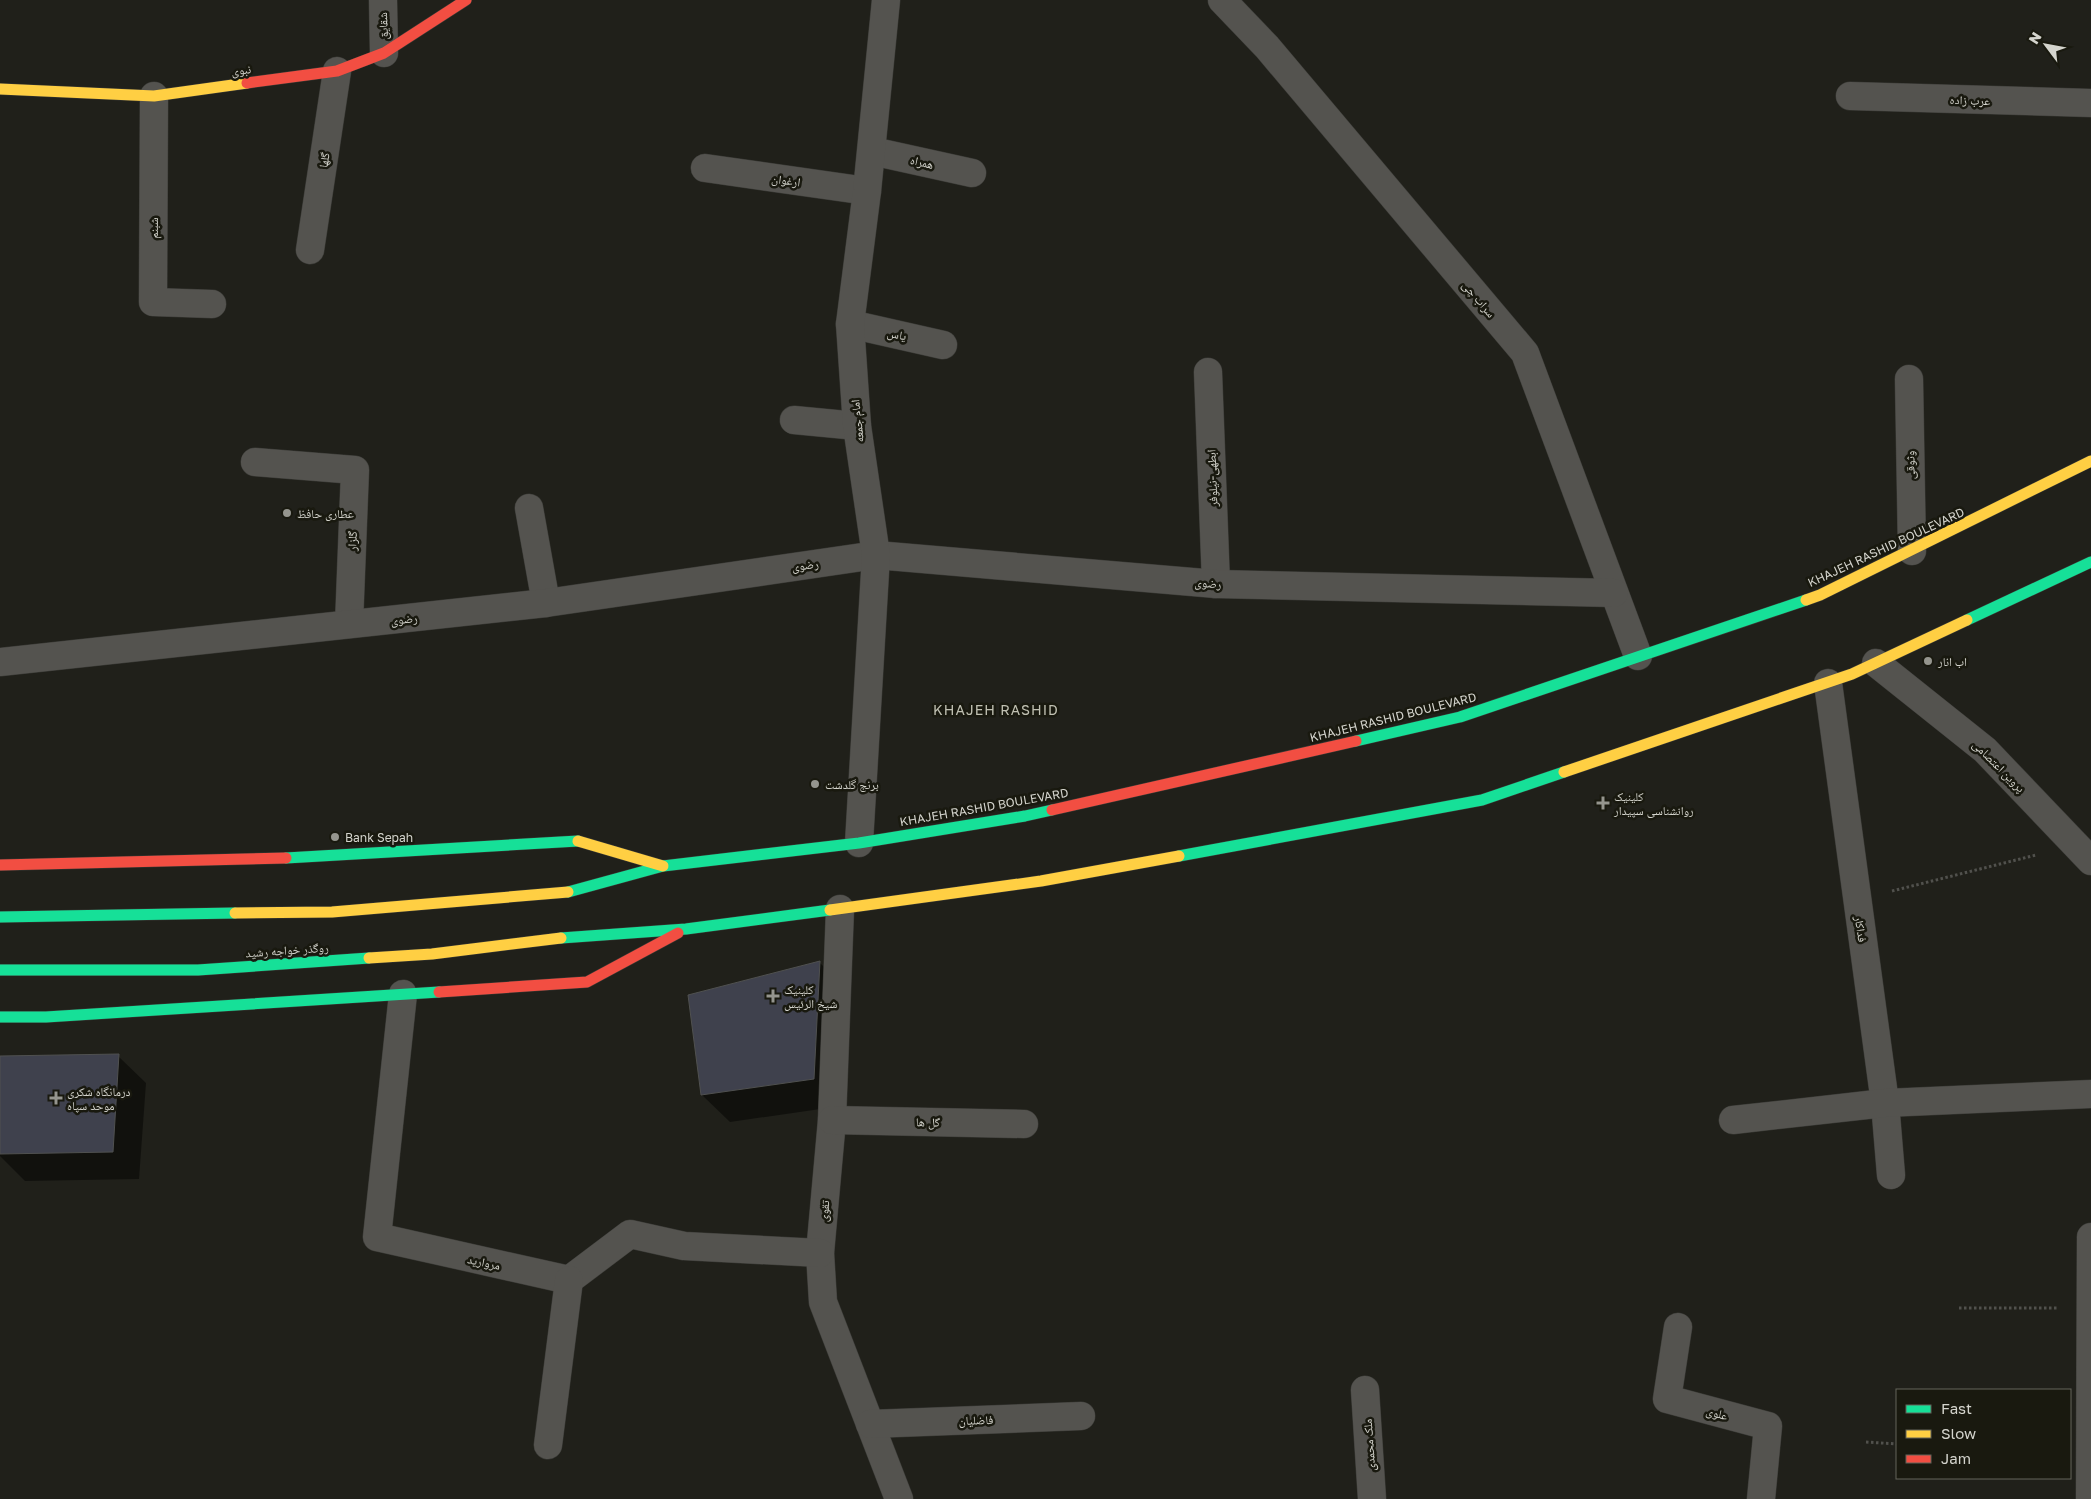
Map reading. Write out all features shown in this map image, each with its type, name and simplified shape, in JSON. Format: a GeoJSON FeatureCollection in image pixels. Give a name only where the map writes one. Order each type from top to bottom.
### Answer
{"type":"FeatureCollection","features":[{"type":"Feature","properties":{"kind":"main road","name":"نبوی"},"geometry":{"type":"LineString","coordinates":[[0,89],[154,96],[338,71],[384,53],[466,0]]}},
{"type":"Feature","properties":{"kind":"main road","name":"KHAJEH RASHID BOULEVARD"},"geometry":{"type":"LineString","coordinates":[[663,866],[859,843],[1025,816],[1460,717],[1820,595],[2091,461]]}},
{"type":"Feature","properties":{"kind":"main road"},"geometry":{"type":"LineString","coordinates":[[0,1017],[46,1017],[587,982],[686,929],[1041,881],[1482,800],[1852,674],[2091,562]]}},
{"type":"Feature","properties":{"kind":"main road"},"geometry":{"type":"LineString","coordinates":[[0,865],[250,860],[580,841],[663,866]]}},
{"type":"Feature","properties":{"kind":"main road"},"geometry":{"type":"LineString","coordinates":[[0,917],[332,912],[564,893],[663,866]]}},
{"type":"Feature","properties":{"kind":"main road","name":"روگذر خواجه رشید"},"geometry":{"type":"LineString","coordinates":[[0,970],[198,970],[432,954],[574,936],[686,929]]}},
{"type":"Feature","properties":{"kind":"street","name":"شقایق"},"geometry":{"type":"LineString","coordinates":[[383,0],[384,53]]}},
{"type":"Feature","properties":{"kind":"street","name":"امام جمعه"},"geometry":{"type":"LineString","coordinates":[[859,843],[876,555],[857,426],[850,324],[872,151],[886,0]]}},
{"type":"Feature","properties":{"kind":"street","name":"سراب چی"},"geometry":{"type":"LineString","coordinates":[[1222,0],[1267,47],[1525,353],[1638,656]]}},
{"type":"Feature","properties":{"kind":"street","name":"گلها"},"geometry":{"type":"LineString","coordinates":[[310,250],[338,71]]}},
{"type":"Feature","properties":{"kind":"street","name":"شبنم"},"geometry":{"type":"LineString","coordinates":[[154,96],[153,302],[212,304]]}},
{"type":"Feature","properties":{"kind":"street","name":"عرب زاده"},"geometry":{"type":"LineString","coordinates":[[1850,96],[2091,103]]}},
{"type":"Feature","properties":{"kind":"street","name":"همراه"},"geometry":{"type":"LineString","coordinates":[[872,151],[972,173]]}},
{"type":"Feature","properties":{"kind":"street","name":"ارغوان"},"geometry":{"type":"LineString","coordinates":[[705,168],[867,191]]}},
{"type":"Feature","properties":{"kind":"street","name":"یاس"},"geometry":{"type":"LineString","coordinates":[[850,324],[943,345]]}},
{"type":"Feature","properties":{"kind":"street","name":"ابطهی-نیلوفر"},"geometry":{"type":"LineString","coordinates":[[1208,372],[1216,584]]}},
{"type":"Feature","properties":{"kind":"street","name":"وثوقی"},"geometry":{"type":"LineString","coordinates":[[1909,379],[1912,551]]}},
{"type":"Feature","properties":{"kind":"street"},"geometry":{"type":"LineString","coordinates":[[794,420],[857,426]]}},
{"type":"Feature","properties":{"kind":"street","name":"گلزار"},"geometry":{"type":"LineString","coordinates":[[255,462],[356,470],[349,624]]}},
{"type":"Feature","properties":{"kind":"street"},"geometry":{"type":"LineString","coordinates":[[529,508],[546,604]]}},
{"type":"Feature","properties":{"kind":"street","name":"رضوی"},"geometry":{"type":"LineString","coordinates":[[0,662],[546,604],[876,555],[1216,584],[1614,593]]}},
{"type":"Feature","properties":{"kind":"street","name":"پروین اعتصامی"},"geometry":{"type":"LineString","coordinates":[[1876,663],[1986,750],[2083,853]]}},
{"type":"Feature","properties":{"kind":"street","name":"فداکار"},"geometry":{"type":"LineString","coordinates":[[1828,682],[1885,1104],[1891,1175]]}},
{"type":"Feature","properties":{"kind":"street","name":"تقوی"},"geometry":{"type":"LineString","coordinates":[[840,909],[832,1120],[820,1253],[824,1302],[899,1499]]}},
{"type":"Feature","properties":{"kind":"street","name":"مروارید"},"geometry":{"type":"LineString","coordinates":[[403,994],[377,1238],[569,1280]]}},
{"type":"Feature","properties":{"kind":"street"},"geometry":{"type":"LineString","coordinates":[[1733,1120],[1885,1104],[2091,1094]]}},
{"type":"Feature","properties":{"kind":"street","name":"گل ها"},"geometry":{"type":"LineString","coordinates":[[832,1120],[1024,1124]]}},
{"type":"Feature","properties":{"kind":"street"},"geometry":{"type":"LineString","coordinates":[[548,1445],[569,1280],[630,1234],[684,1246],[820,1253]]}},
{"type":"Feature","properties":{"kind":"street"},"geometry":{"type":"LineString","coordinates":[[2090,1499],[2091,1237]]}},
{"type":"Feature","properties":{"kind":"street","name":"علوی"},"geometry":{"type":"LineString","coordinates":[[1678,1327],[1667,1399],[1768,1426],[1761,1499]]}},
{"type":"Feature","properties":{"kind":"street","name":"ملک محمدی"},"geometry":{"type":"LineString","coordinates":[[1365,1390],[1372,1499]]}},
{"type":"Feature","properties":{"kind":"street","name":"فاضلیان"},"geometry":{"type":"LineString","coordinates":[[870,1424],[1081,1416]]}},
{"type":"Feature","properties":{"kind":"path"},"geometry":{"type":"LineString","coordinates":[[1857,899],[2083,853]]}},
{"type":"Feature","properties":{"kind":"path"},"geometry":{"type":"LineString","coordinates":[[1959,1308],[2091,1308]]}},
{"type":"Feature","properties":{"kind":"path"},"geometry":{"type":"LineString","coordinates":[[1866,1442],[1896,1444]]}},
{"type":"Feature","properties":{"kind":"building"},"geometry":{"type":"Polygon","coordinates":[[[820,961],[814,1079],[701,1095],[688,995],[820,961]]]}},
{"type":"Feature","properties":{"kind":"building"},"geometry":{"type":"Polygon","coordinates":[[[119,1054],[113,1152],[0,1154],[0,1056],[119,1054]]]}},
{"type":"Feature","properties":{"kind":"traffic: fast"},"geometry":{"type":"LineString","coordinates":[[1967,620],[2091,562]]}},
{"type":"Feature","properties":{"kind":"traffic: fast"},"geometry":{"type":"LineString","coordinates":[[1356,741],[1460,717],[1806,600]]}},
{"type":"Feature","properties":{"kind":"traffic: fast"},"geometry":{"type":"LineString","coordinates":[[1179,856],[1482,800],[1564,772]]}},
{"type":"Feature","properties":{"kind":"traffic: fast"},"geometry":{"type":"LineString","coordinates":[[568,892],[663,866],[859,843],[1052,810]]}},
{"type":"Feature","properties":{"kind":"traffic: fast"},"geometry":{"type":"LineString","coordinates":[[286,858],[578,841]]}},
{"type":"Feature","properties":{"kind":"traffic: fast"},"geometry":{"type":"LineString","coordinates":[[561,938],[686,929],[830,910]]}},
{"type":"Feature","properties":{"kind":"traffic: fast"},"geometry":{"type":"LineString","coordinates":[[0,917],[235,913]]}},
{"type":"Feature","properties":{"kind":"traffic: fast"},"geometry":{"type":"LineString","coordinates":[[0,970],[198,970],[369,958]]}},
{"type":"Feature","properties":{"kind":"traffic: fast"},"geometry":{"type":"LineString","coordinates":[[0,1017],[46,1017],[439,992]]}},
{"type":"Feature","properties":{"kind":"traffic: slow"},"geometry":{"type":"LineString","coordinates":[[0,89],[154,96],[247,83]]}},
{"type":"Feature","properties":{"kind":"traffic: slow"},"geometry":{"type":"LineString","coordinates":[[1806,600],[1820,595],[2091,461]]}},
{"type":"Feature","properties":{"kind":"traffic: slow"},"geometry":{"type":"LineString","coordinates":[[1564,772],[1852,674],[1967,620]]}},
{"type":"Feature","properties":{"kind":"traffic: slow"},"geometry":{"type":"LineString","coordinates":[[578,841],[663,866]]}},
{"type":"Feature","properties":{"kind":"traffic: slow"},"geometry":{"type":"LineString","coordinates":[[830,910],[1041,881],[1179,856]]}},
{"type":"Feature","properties":{"kind":"traffic: slow"},"geometry":{"type":"LineString","coordinates":[[235,913],[332,912],[568,892]]}},
{"type":"Feature","properties":{"kind":"traffic: slow"},"geometry":{"type":"LineString","coordinates":[[369,958],[432,954],[561,938]]}},
{"type":"Feature","properties":{"kind":"traffic: jam"},"geometry":{"type":"LineString","coordinates":[[247,83],[337,71],[384,53],[466,0]]}},
{"type":"Feature","properties":{"kind":"traffic: jam"},"geometry":{"type":"LineString","coordinates":[[1052,810],[1356,741]]}},
{"type":"Feature","properties":{"kind":"traffic: jam"},"geometry":{"type":"LineString","coordinates":[[0,865],[286,858]]}},
{"type":"Feature","properties":{"kind":"traffic: jam"},"geometry":{"type":"LineString","coordinates":[[439,992],[587,982],[678,933]]}},
{"type":"Feature","properties":{"kind":"place","name":"عطاری حافظ"},"geometry":{"type":"Point","coordinates":[287,513]}},
{"type":"Feature","properties":{"kind":"place","name":"اب انار"},"geometry":{"type":"Point","coordinates":[1928,661]}},
{"type":"Feature","properties":{"kind":"place","name":"برنج گلدشت"},"geometry":{"type":"Point","coordinates":[815,784]}},
{"type":"Feature","properties":{"kind":"place","name":"کلینیک روانشناسی سپیدار"},"geometry":{"type":"Point","coordinates":[1603,803]}},
{"type":"Feature","properties":{"kind":"place","name":"Bank Sepah"},"geometry":{"type":"Point","coordinates":[335,837]}},
{"type":"Feature","properties":{"kind":"place","name":"کلینیک شیخ الرئیس"},"geometry":{"type":"Point","coordinates":[773,996]}},
{"type":"Feature","properties":{"kind":"place","name":"درمانگاه شکری موحد سپاه"},"geometry":{"type":"Point","coordinates":[56,1098]}},
{"type":"Feature","properties":{"kind":"district","name":"KHAJEH RASHID"},"geometry":{"type":"Point","coordinates":[996,709]}}]}
